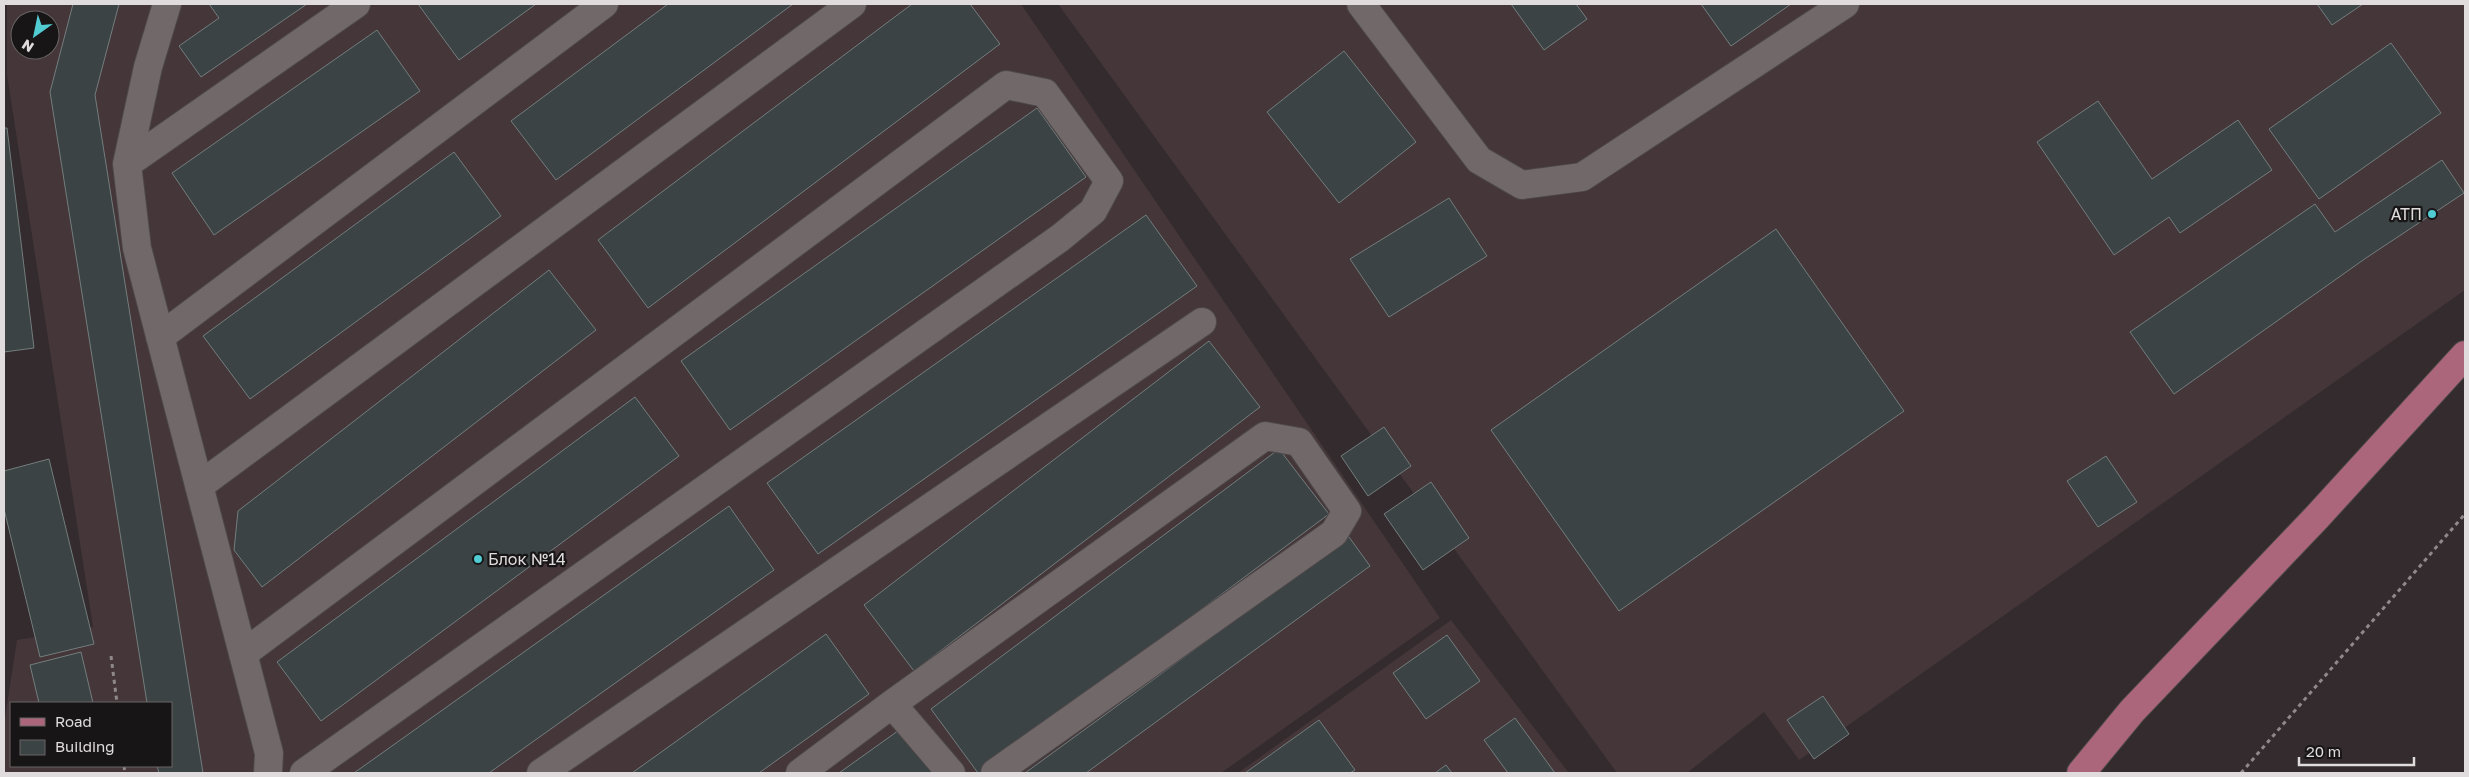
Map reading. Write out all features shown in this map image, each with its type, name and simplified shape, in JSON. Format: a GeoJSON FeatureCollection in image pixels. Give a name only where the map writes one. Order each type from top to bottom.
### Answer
{"type":"FeatureCollection","features":[{"type":"Feature","properties":{"kind":"main road"},"geometry":{"type":"LineString","coordinates":[[2081,773],[2132,711],[2317,517],[2465,355]]}},
{"type":"Feature","properties":{"kind":"main road"},"geometry":{"type":"LineString","coordinates":[[2102,773],[2104,755],[2132,711]]}},
{"type":"Feature","properties":{"kind":"lane"},"geometry":{"type":"LineString","coordinates":[[166,4],[148,67],[127,164],[137,248],[268,753],[268,773]]}},
{"type":"Feature","properties":{"kind":"lane"},"geometry":{"type":"LineString","coordinates":[[127,164],[356,4]]}},
{"type":"Feature","properties":{"kind":"lane"},"geometry":{"type":"LineString","coordinates":[[160,337],[604,4]]}},
{"type":"Feature","properties":{"kind":"lane"},"geometry":{"type":"LineString","coordinates":[[199,486],[852,4]]}},
{"type":"Feature","properties":{"kind":"lane"},"geometry":{"type":"LineString","coordinates":[[1361,4],[1479,160],[1522,185],[1582,177],[1845,4]]}},
{"type":"Feature","properties":{"kind":"lane"},"geometry":{"type":"LineString","coordinates":[[243,654],[1006,85],[1046,93],[1109,181],[1093,211],[1060,238],[304,773]]}},
{"type":"Feature","properties":{"kind":"lane"},"geometry":{"type":"LineString","coordinates":[[541,773],[1202,322]]}},
{"type":"Feature","properties":{"kind":"lane"},"geometry":{"type":"LineString","coordinates":[[800,773],[892,704],[1265,436],[1299,442],[1347,511],[1334,533],[995,773]]}},
{"type":"Feature","properties":{"kind":"lane"},"geometry":{"type":"LineString","coordinates":[[892,704],[951,773]]}},
{"type":"Feature","properties":{"kind":"path"},"geometry":{"type":"LineString","coordinates":[[2241,773],[2465,514]]}},
{"type":"Feature","properties":{"kind":"path"},"geometry":{"type":"LineString","coordinates":[[112,656],[117,702]]}},
{"type":"Feature","properties":{"kind":"shaded area"},"geometry":{"type":"Polygon","coordinates":[[[7,4],[1021,4],[1440,618],[1221,773],[4,773],[4,724],[17,640],[93,627],[7,75],[7,4]]]}},
{"type":"Feature","properties":{"kind":"shaded area"},"geometry":{"type":"Polygon","coordinates":[[[1058,4],[2465,4],[2465,290],[1799,760],[1764,712],[1687,773],[1617,773],[1058,4]]]}},
{"type":"Feature","properties":{"kind":"shaded area"},"geometry":{"type":"Polygon","coordinates":[[[1451,620],[1569,773],[1238,773],[1451,620]]]}},
{"type":"Feature","properties":{"kind":"building"},"geometry":{"type":"Polygon","coordinates":[[[73,4],[119,4],[95,95],[203,773],[159,773],[157,767],[172,767],[172,702],[147,702],[50,92],[58,60],[60,60],[73,4]]]}},
{"type":"Feature","properties":{"kind":"building"},"geometry":{"type":"Polygon","coordinates":[[[209,4],[307,4],[201,77],[179,46],[219,18],[209,4]]]}},
{"type":"Feature","properties":{"kind":"building"},"geometry":{"type":"Polygon","coordinates":[[[418,4],[536,4],[459,60],[418,4]]]}},
{"type":"Feature","properties":{"kind":"building"},"geometry":{"type":"Polygon","coordinates":[[[668,4],[793,4],[556,180],[511,121],[668,4]]]}},
{"type":"Feature","properties":{"kind":"building"},"geometry":{"type":"Polygon","coordinates":[[[912,4],[970,4],[1000,44],[648,308],[598,240],[912,4]]]}},
{"type":"Feature","properties":{"kind":"building"},"geometry":{"type":"Polygon","coordinates":[[[1511,4],[1576,4],[1587,19],[1544,50],[1511,4]]]}},
{"type":"Feature","properties":{"kind":"building"},"geometry":{"type":"Polygon","coordinates":[[[1701,4],[1791,4],[1731,46],[1701,4]]]}},
{"type":"Feature","properties":{"kind":"building"},"geometry":{"type":"Polygon","coordinates":[[[2317,4],[2363,4],[2332,25],[2317,4]]]}},
{"type":"Feature","properties":{"kind":"building"},"geometry":{"type":"Polygon","coordinates":[[[377,30],[420,91],[214,235],[172,173],[377,30]]]}},
{"type":"Feature","properties":{"kind":"building"},"geometry":{"type":"Polygon","coordinates":[[[2391,43],[2441,113],[2319,199],[2269,129],[2391,43]]]}},
{"type":"Feature","properties":{"kind":"building"},"geometry":{"type":"Polygon","coordinates":[[[1344,51],[1416,142],[1339,203],[1267,112],[1344,51]]]}},
{"type":"Feature","properties":{"kind":"building"},"geometry":{"type":"Polygon","coordinates":[[[2098,101],[2152,179],[2238,120],[2272,170],[2180,233],[2169,217],[2114,255],[2037,142],[2098,101]]]}},
{"type":"Feature","properties":{"kind":"building"},"geometry":{"type":"Polygon","coordinates":[[[1037,108],[1086,177],[730,430],[681,361],[1037,108]]]}},
{"type":"Feature","properties":{"kind":"building"},"geometry":{"type":"Polygon","coordinates":[[[4,128],[7,128],[34,348],[4,352],[4,128]]]}},
{"type":"Feature","properties":{"kind":"building"},"geometry":{"type":"Polygon","coordinates":[[[454,152],[501,216],[250,399],[203,336],[454,152]]]}},
{"type":"Feature","properties":{"kind":"building"},"geometry":{"type":"Polygon","coordinates":[[[2442,160],[2464,193],[2366,258],[2174,394],[2130,332],[2315,204],[2335,232],[2442,160]]]}},
{"type":"Feature","properties":{"kind":"building"},"geometry":{"type":"Polygon","coordinates":[[[1449,198],[1487,256],[1389,317],[1350,259],[1449,198]]]}},
{"type":"Feature","properties":{"kind":"building"},"geometry":{"type":"Polygon","coordinates":[[[1146,215],[1197,286],[818,554],[767,483],[1146,215]]]}},
{"type":"Feature","properties":{"kind":"building"},"geometry":{"type":"Polygon","coordinates":[[[1776,229],[1904,411],[1619,611],[1491,430],[1776,229]]]}},
{"type":"Feature","properties":{"kind":"building"},"geometry":{"type":"Polygon","coordinates":[[[549,270],[596,330],[262,587],[234,550],[238,511],[549,270]]]}},
{"type":"Feature","properties":{"kind":"building"},"geometry":{"type":"Polygon","coordinates":[[[1209,341],[1260,407],[914,671],[864,605],[1209,341]]]}},
{"type":"Feature","properties":{"kind":"building","name":"Блок №14"},"geometry":{"type":"Polygon","coordinates":[[[635,397],[679,456],[321,721],[277,662],[635,397]]]}},
{"type":"Feature","properties":{"kind":"building"},"geometry":{"type":"Polygon","coordinates":[[[1384,427],[1411,466],[1368,496],[1341,456],[1384,427]]]}},
{"type":"Feature","properties":{"kind":"building"},"geometry":{"type":"Polygon","coordinates":[[[1279,449],[1329,514],[982,773],[978,773],[931,709],[1279,449]]]}},
{"type":"Feature","properties":{"kind":"building"},"geometry":{"type":"Polygon","coordinates":[[[2106,456],[2137,502],[2098,527],[2067,481],[2106,456]]]}},
{"type":"Feature","properties":{"kind":"building"},"geometry":{"type":"Polygon","coordinates":[[[49,459],[94,644],[40,657],[4,509],[4,471],[49,459]]]}},
{"type":"Feature","properties":{"kind":"building"},"geometry":{"type":"Polygon","coordinates":[[[1431,482],[1469,538],[1423,570],[1384,514],[1431,482]]]}},
{"type":"Feature","properties":{"kind":"building"},"geometry":{"type":"Polygon","coordinates":[[[729,506],[774,570],[489,773],[354,773],[729,506]]]}},
{"type":"Feature","properties":{"kind":"building"},"geometry":{"type":"Polygon","coordinates":[[[1349,537],[1370,566],[1086,773],[1025,773],[1349,537]]]}},
{"type":"Feature","properties":{"kind":"building"},"geometry":{"type":"Polygon","coordinates":[[[826,634],[869,694],[759,773],[632,773],[826,634]]]}},
{"type":"Feature","properties":{"kind":"building"},"geometry":{"type":"Polygon","coordinates":[[[1447,635],[1480,681],[1426,719],[1393,673],[1447,635]]]}},
{"type":"Feature","properties":{"kind":"building"},"geometry":{"type":"Polygon","coordinates":[[[81,652],[93,702],[39,702],[30,665],[81,652]]]}},
{"type":"Feature","properties":{"kind":"building"},"geometry":{"type":"Polygon","coordinates":[[[1823,696],[1849,734],[1814,759],[1787,720],[1823,696]]]}},
{"type":"Feature","properties":{"kind":"building"},"geometry":{"type":"Polygon","coordinates":[[[1515,718],[1555,773],[1508,773],[1484,740],[1515,718]]]}},
{"type":"Feature","properties":{"kind":"building"},"geometry":{"type":"Polygon","coordinates":[[[1319,720],[1355,770],[1350,773],[1245,773],[1319,720]]]}},
{"type":"Feature","properties":{"kind":"building"},"geometry":{"type":"Polygon","coordinates":[[[902,728],[934,773],[839,773],[902,728]]]}},
{"type":"Feature","properties":{"kind":"building"},"geometry":{"type":"Polygon","coordinates":[[[1446,765],[1452,773],[1435,773],[1446,765]]]}},
{"type":"Feature","properties":{"kind":"place","name":"АТП"},"geometry":{"type":"Point","coordinates":[2432,214]}},
{"type":"Feature","properties":{"kind":"place","name":"Блок №14"},"geometry":{"type":"Point","coordinates":[478,559]}}]}
